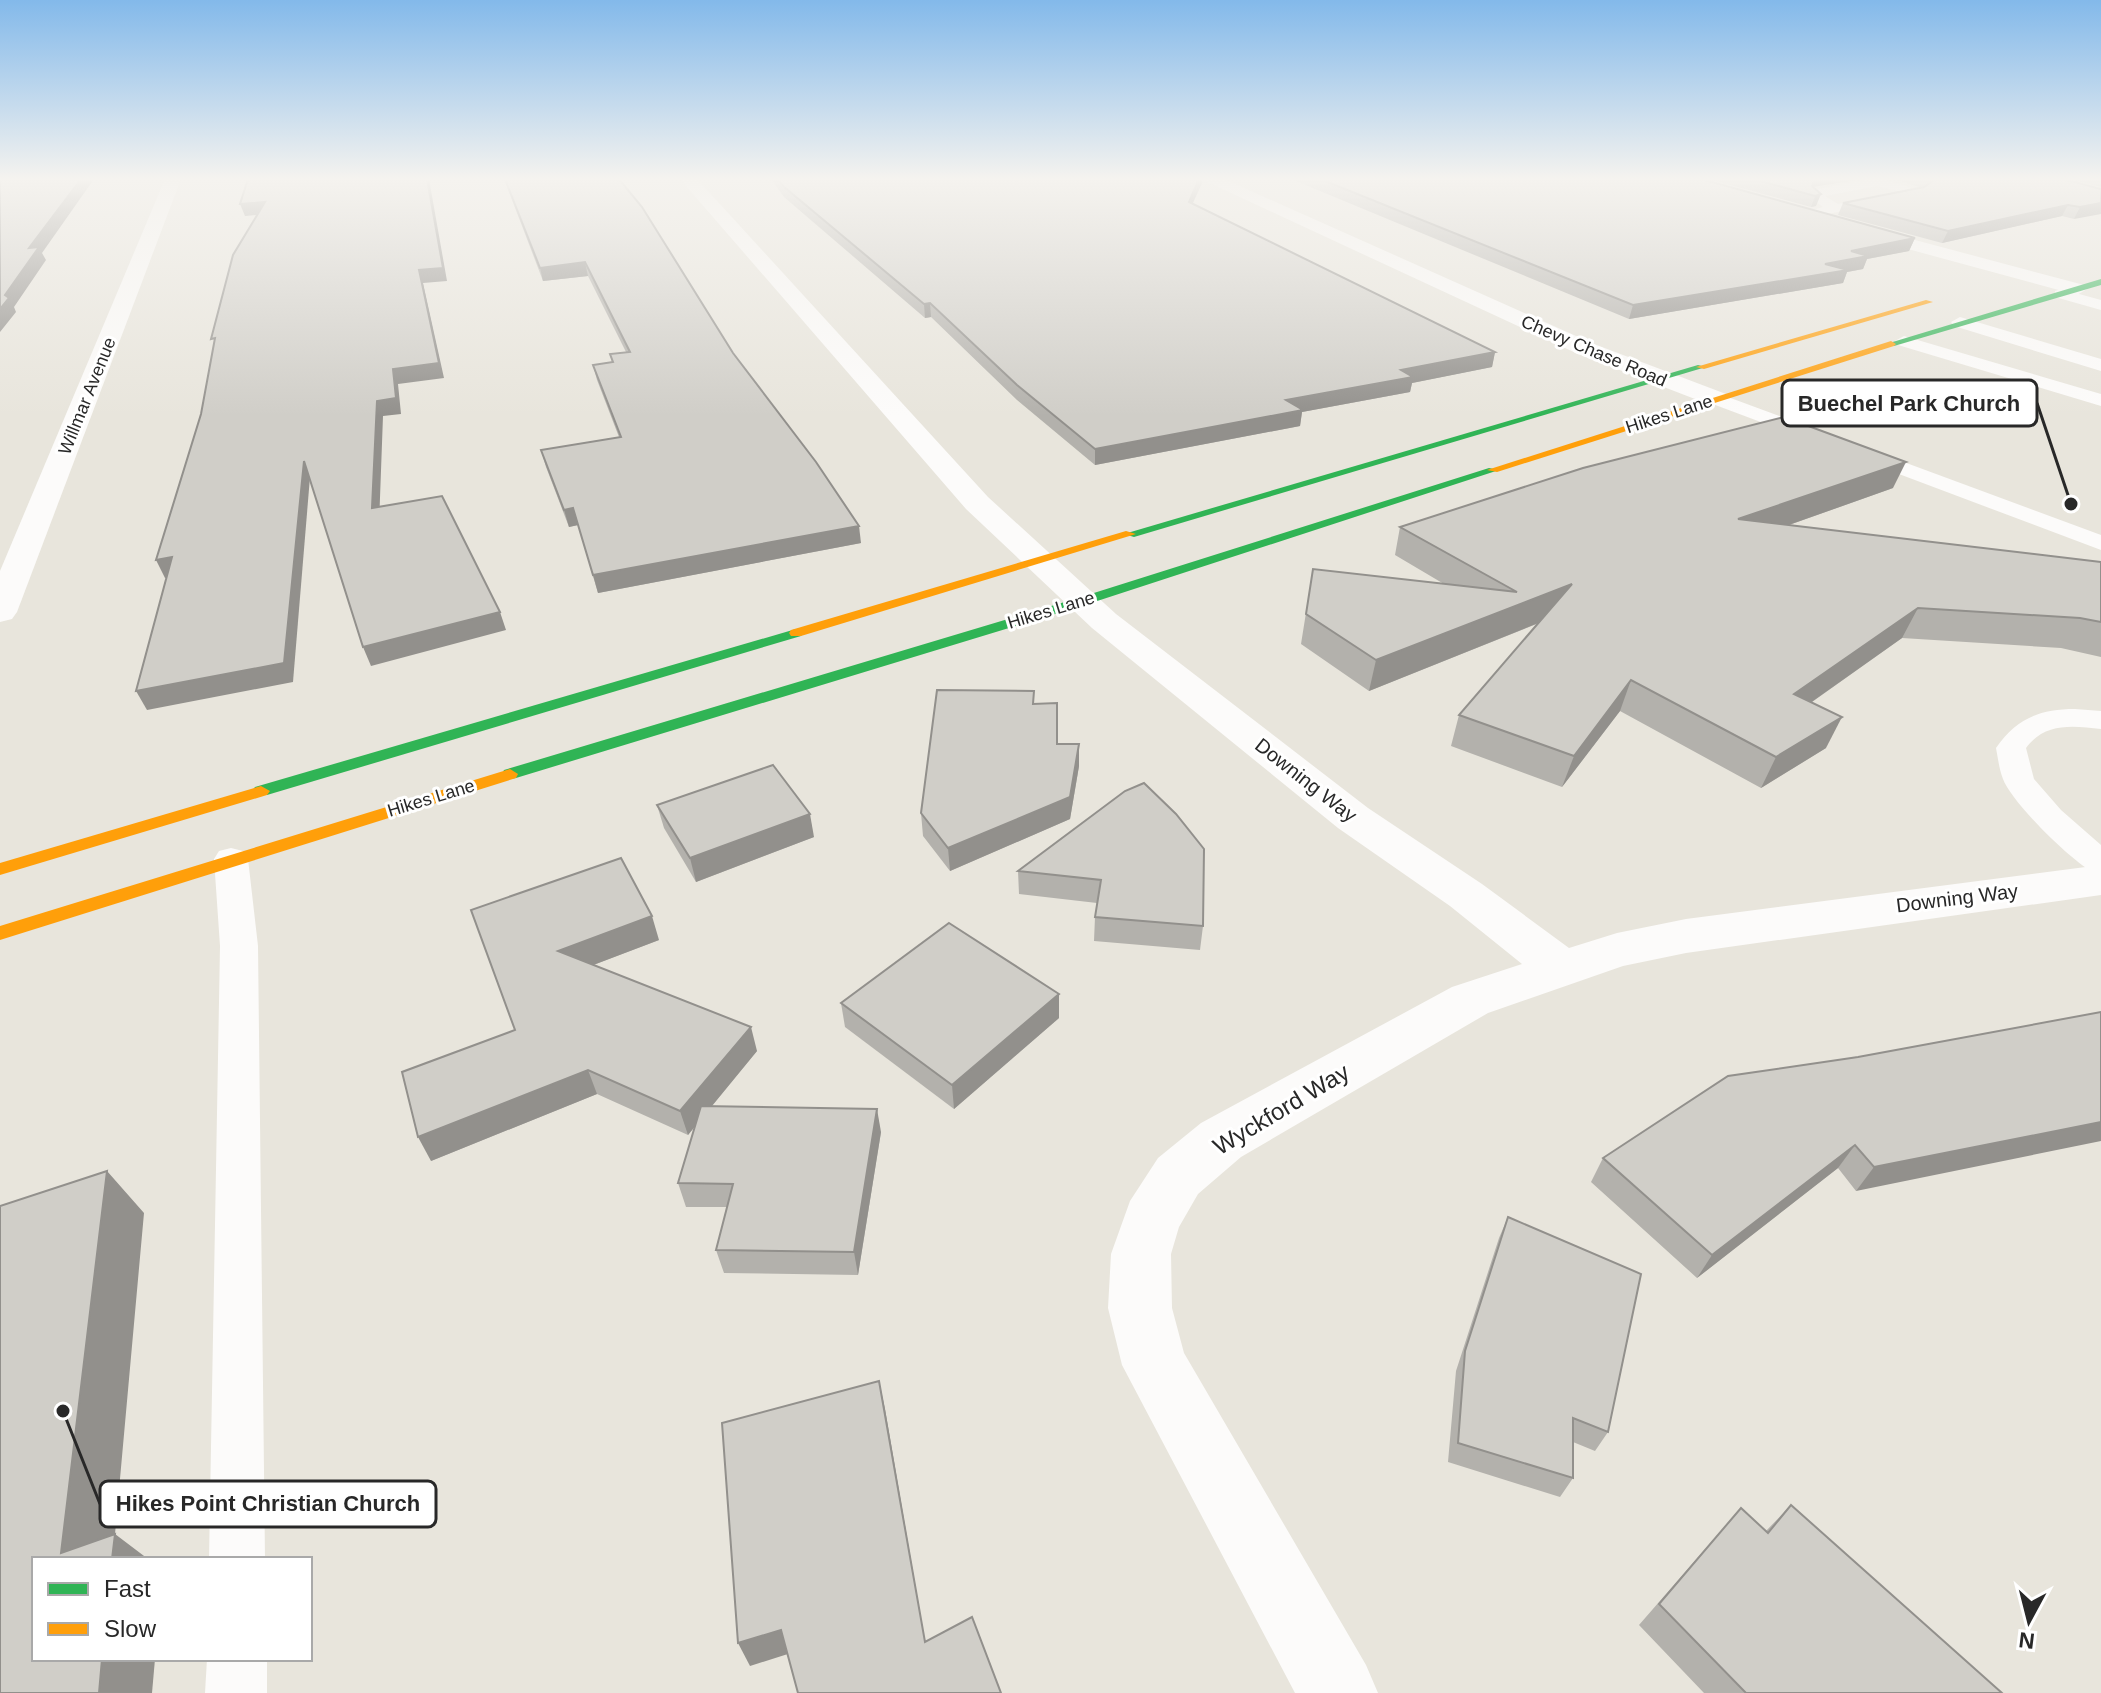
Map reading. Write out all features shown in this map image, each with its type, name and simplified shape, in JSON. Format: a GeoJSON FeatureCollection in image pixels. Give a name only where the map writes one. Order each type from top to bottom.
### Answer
{"type":"FeatureCollection","features":[{"type":"Feature","properties":{"kind":"main road"},"geometry":{"type":"LineString","coordinates":[[1993,283],[2061,265]]}},
{"type":"Feature","properties":{"kind":"main road","name":"Hikes Lane"},"geometry":{"type":"LineString","coordinates":[[0,933],[231,859],[1083,601],[1960,322],[2101,282]]}},
{"type":"Feature","properties":{"kind":"main road","name":"Hikes Lane"},"geometry":{"type":"LineString","coordinates":[[0,869],[1657,379],[1952,295]]}},
{"type":"Feature","properties":{"kind":"street","name":"Willmar Avenue"},"geometry":{"type":"LineString","coordinates":[[0,612],[141,258]]}},
{"type":"Feature","properties":{"kind":"street","name":"Downing Way"},"geometry":{"type":"LineString","coordinates":[[758,258],[977,503],[1043,561],[1104,621],[1353,818],[1466,895],[1561,968],[1617,950],[1686,936],[2101,880]]}},
{"type":"Feature","properties":{"kind":"street","name":"Chevy Chase Road"},"geometry":{"type":"LineString","coordinates":[[1386,258],[1657,379],[1717,399]]}},
{"type":"Feature","properties":{"kind":"street"},"geometry":{"type":"LineString","coordinates":[[1958,258],[2069,292]]}},
{"type":"Feature","properties":{"kind":"street","name":"Wyckford Way"},"geometry":{"type":"LineString","coordinates":[[1338,1693],[1155,1365],[1140,1308],[1141,1254],[1151,1220],[1178,1176],[1221,1140],[1470,1000],[1561,968]]}},
{"type":"Feature","properties":{"kind":"lane"},"geometry":{"type":"LineString","coordinates":[[2069,292],[2101,305]]}},
{"type":"Feature","properties":{"kind":"lane"},"geometry":{"type":"LineString","coordinates":[[1960,322],[2101,365]]}},
{"type":"Feature","properties":{"kind":"lane"},"geometry":{"type":"LineString","coordinates":[[1904,341],[2101,400]]}},
{"type":"Feature","properties":{"kind":"lane"},"geometry":{"type":"LineString","coordinates":[[1717,399],[2101,543]]}},
{"type":"Feature","properties":{"kind":"lane"},"geometry":{"type":"LineString","coordinates":[[2101,720],[2048,719],[2020,732],[2011,748],[2019,781],[2049,817],[2101,864]]}},
{"type":"Feature","properties":{"kind":"lane"},"geometry":{"type":"LineString","coordinates":[[231,859],[239,946],[237,1557]]}},
{"type":"Feature","properties":{"kind":"lane"},"geometry":{"type":"LineString","coordinates":[[236,1693],[237,1661]]}},
{"type":"Feature","properties":{"kind":"building"},"geometry":{"type":"Polygon","coordinates":[[[0,258],[31,258],[5,295],[9,298],[0,309],[0,258]]]}},
{"type":"Feature","properties":{"kind":"building"},"geometry":{"type":"Polygon","coordinates":[[[232,258],[441,258],[443,268],[419,270],[439,363],[393,369],[396,398],[377,401],[372,508],[442,496],[500,612],[363,647],[304,461],[284,663],[136,691],[172,557],[156,560],[201,414],[215,338],[211,339],[232,258]]]}},
{"type":"Feature","properties":{"kind":"building"},"geometry":{"type":"Polygon","coordinates":[[[536,258],[674,258],[733,353],[816,462],[859,526],[593,575],[573,508],[564,510],[541,450],[621,437],[593,365],[613,362],[610,354],[630,352],[585,262],[540,268],[536,258]]]}},
{"type":"Feature","properties":{"kind":"building"},"geometry":{"type":"Polygon","coordinates":[[[869,258],[1303,258],[1495,352],[1401,370],[1413,377],[1286,400],[1303,410],[1095,449],[1017,385],[930,303],[924,304],[869,258]]]}},
{"type":"Feature","properties":{"kind":"building"},"geometry":{"type":"Polygon","coordinates":[[[1516,258],[1857,258],[1825,264],[1848,270],[1633,305],[1516,258]]]}},
{"type":"Feature","properties":{"kind":"building"},"geometry":{"type":"Polygon","coordinates":[[[1784,417],[1906,462],[1738,519],[2101,562],[2101,622],[1918,608],[1794,694],[1842,717],[1776,757],[1631,680],[1574,756],[1459,715],[1572,584],[1376,660],[1306,614],[1313,569],[1517,592],[1400,527],[1583,468],[1784,417]]]}},
{"type":"Feature","properties":{"kind":"building"},"geometry":{"type":"Polygon","coordinates":[[[937,690],[1034,691],[1033,704],[1057,703],[1057,744],[1079,744],[1070,797],[948,848],[921,813],[937,690]]]}},
{"type":"Feature","properties":{"kind":"building"},"geometry":{"type":"Polygon","coordinates":[[[773,765],[810,814],[690,858],[657,805],[773,765]]]}},
{"type":"Feature","properties":{"kind":"building"},"geometry":{"type":"Polygon","coordinates":[[[1144,783],[1176,814],[1204,849],[1203,926],[1095,917],[1101,880],[1018,871],[1125,791],[1144,783]]]}},
{"type":"Feature","properties":{"kind":"building"},"geometry":{"type":"Polygon","coordinates":[[[621,858],[652,916],[558,951],[751,1027],[680,1111],[588,1070],[418,1137],[402,1072],[515,1030],[471,910],[621,858]]]}},
{"type":"Feature","properties":{"kind":"building"},"geometry":{"type":"Polygon","coordinates":[[[949,923],[1059,994],[952,1085],[841,1003],[949,923]]]}},
{"type":"Feature","properties":{"kind":"building"},"geometry":{"type":"Polygon","coordinates":[[[2101,1012],[2101,1122],[1874,1167],[1855,1145],[1712,1255],[1603,1158],[1728,1076],[1858,1057],[2101,1012]]]}},
{"type":"Feature","properties":{"kind":"building"},"geometry":{"type":"Polygon","coordinates":[[[701,1106],[877,1109],[854,1252],[716,1250],[733,1184],[678,1183],[701,1106]]]}},
{"type":"Feature","properties":{"kind":"building"},"geometry":{"type":"Polygon","coordinates":[[[107,1171],[61,1553],[115,1534],[112,1557],[32,1557],[32,1661],[102,1661],[99,1693],[0,1693],[0,1206],[107,1171]]]}},
{"type":"Feature","properties":{"kind":"building"},"geometry":{"type":"Polygon","coordinates":[[[1508,1217],[1641,1274],[1608,1432],[1573,1418],[1573,1478],[1458,1443],[1465,1351],[1508,1217]]]}},
{"type":"Feature","properties":{"kind":"building"},"geometry":{"type":"Polygon","coordinates":[[[879,1381],[925,1642],[972,1617],[1001,1693],[798,1693],[781,1630],[738,1643],[722,1423],[879,1381]]]}},
{"type":"Feature","properties":{"kind":"building"},"geometry":{"type":"Polygon","coordinates":[[[1791,1505],[2002,1693],[1746,1693],[1659,1604],[1741,1508],[1768,1533],[1791,1505]]]}},
{"type":"Feature","properties":{"kind":"traffic: fast"},"geometry":{"type":"LineString","coordinates":[[1891,344],[2101,282]]}},
{"type":"Feature","properties":{"kind":"traffic: fast"},"geometry":{"type":"LineString","coordinates":[[1130,534],[1701,367]]}},
{"type":"Feature","properties":{"kind":"traffic: fast"},"geometry":{"type":"LineString","coordinates":[[510,774],[1083,601],[1493,470]]}},
{"type":"Feature","properties":{"kind":"traffic: fast"},"geometry":{"type":"LineString","coordinates":[[261,791],[796,633]]}},
{"type":"Feature","properties":{"kind":"traffic: slow"},"geometry":{"type":"LineString","coordinates":[[1701,367],[1929,302]]}},
{"type":"Feature","properties":{"kind":"traffic: slow"},"geometry":{"type":"LineString","coordinates":[[1493,470],[1891,344]]}},
{"type":"Feature","properties":{"kind":"traffic: slow"},"geometry":{"type":"LineString","coordinates":[[796,633],[1130,534]]}},
{"type":"Feature","properties":{"kind":"traffic: slow"},"geometry":{"type":"LineString","coordinates":[[0,933],[510,774]]}},
{"type":"Feature","properties":{"kind":"traffic: slow"},"geometry":{"type":"LineString","coordinates":[[0,869],[261,791]]}},
{"type":"Feature","properties":{"kind":"place","name":"Buechel Park Church"},"geometry":{"type":"Point","coordinates":[2071,504]}},
{"type":"Feature","properties":{"kind":"place","name":"Hikes Point Christian Church"},"geometry":{"type":"Point","coordinates":[63,1411]}}]}
